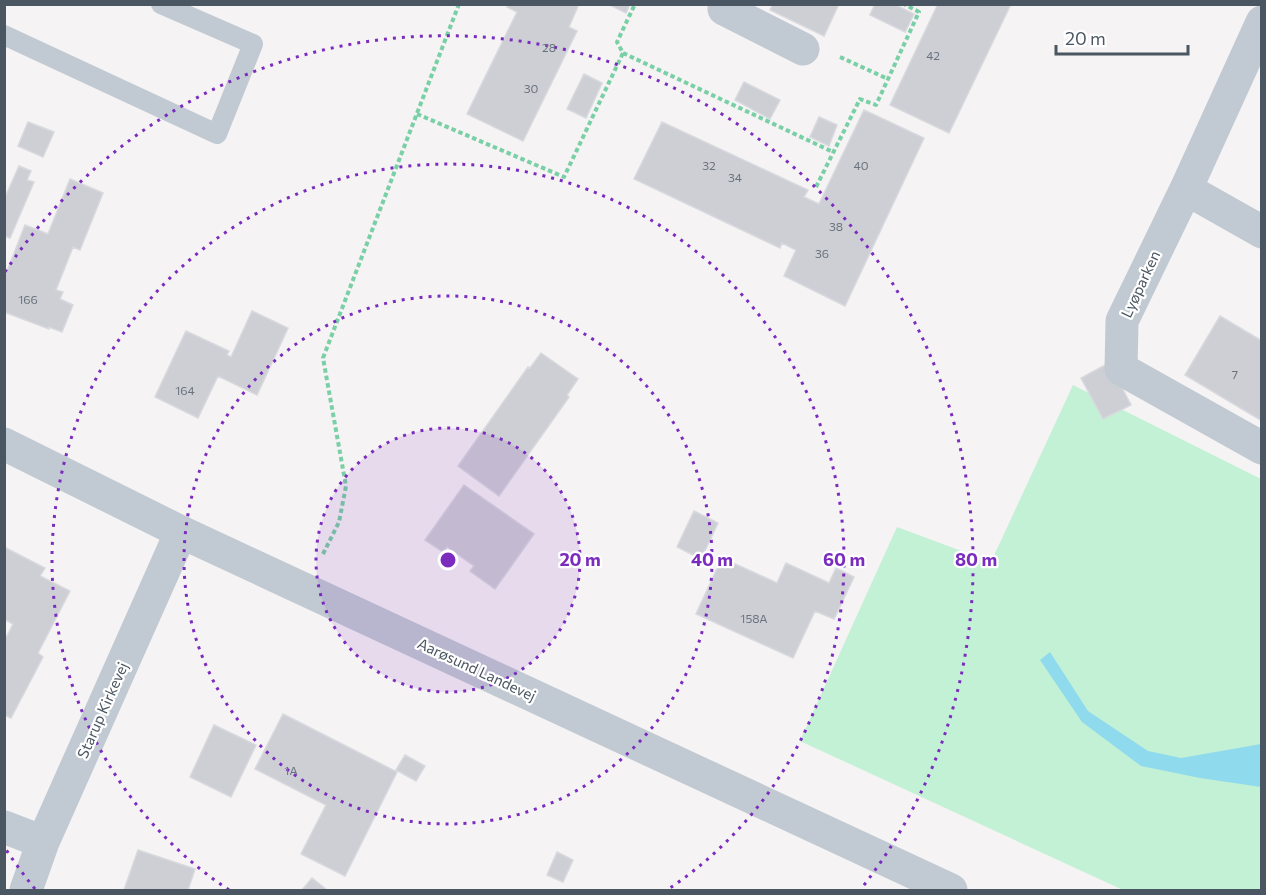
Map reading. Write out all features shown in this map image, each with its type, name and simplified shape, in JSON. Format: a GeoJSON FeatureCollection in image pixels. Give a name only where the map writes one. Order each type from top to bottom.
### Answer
{"type":"FeatureCollection","features":[{"type":"Feature","properties":{"kind":"street"},"geometry":{"type":"LineString","coordinates":[[726,4],[724,9],[803,49]]}},
{"type":"Feature","properties":{"kind":"street","name":"Lyøparken"},"geometry":{"type":"LineString","coordinates":[[1262,22],[1186,189],[1122,321],[1121,369],[1262,448]]}},
{"type":"Feature","properties":{"kind":"street"},"geometry":{"type":"LineString","coordinates":[[1186,189],[1262,232]]}},
{"type":"Feature","properties":{"kind":"street","name":"Aarøsund Landevej"},"geometry":{"type":"LineString","coordinates":[[4,444],[181,532],[951,891]]}},
{"type":"Feature","properties":{"kind":"street","name":"Starup Kirkevej"},"geometry":{"type":"LineString","coordinates":[[26,891],[44,842],[181,532]]}},
{"type":"Feature","properties":{"kind":"street"},"geometry":{"type":"LineString","coordinates":[[4,827],[44,842]]}},
{"type":"Feature","properties":{"kind":"lane"},"geometry":{"type":"LineString","coordinates":[[4,35],[217,134],[253,44],[161,4]]}},
{"type":"Feature","properties":{"kind":"path"},"geometry":{"type":"LineString","coordinates":[[305,589],[339,522],[346,486],[323,358],[459,4]]}},
{"type":"Feature","properties":{"kind":"path"},"geometry":{"type":"LineString","coordinates":[[635,4],[617,42],[623,53],[833,152]]}},
{"type":"Feature","properties":{"kind":"path"},"geometry":{"type":"LineString","coordinates":[[816,187],[860,99],[876,105],[919,12],[904,4]]}},
{"type":"Feature","properties":{"kind":"path"},"geometry":{"type":"LineString","coordinates":[[803,49],[835,55],[888,79]]}},
{"type":"Feature","properties":{"kind":"path"},"geometry":{"type":"LineString","coordinates":[[417,114],[564,177],[623,53]]}},
{"type":"Feature","properties":{"kind":"green space"},"geometry":{"type":"Polygon","coordinates":[[[1073,385],[1261,479],[1261,890],[1123,890],[800,741],[897,527],[991,562],[1073,385]]]}},
{"type":"Feature","properties":{"kind":"water"},"geometry":{"type":"Polygon","coordinates":[[[1050,652],[1088,711],[1148,751],[1181,758],[1261,744],[1261,787],[1141,766],[1082,722],[1040,660],[1050,652]]]}},
{"type":"Feature","properties":{"kind":"building"},"geometry":{"type":"Polygon","coordinates":[[[508,4],[579,4],[569,27],[577,31],[523,141],[467,114],[517,12],[507,7],[508,4]]]}},
{"type":"Feature","properties":{"kind":"building"},"geometry":{"type":"Polygon","coordinates":[[[608,4],[630,4],[626,13],[608,4]]]}},
{"type":"Feature","properties":{"kind":"building"},"geometry":{"type":"Polygon","coordinates":[[[773,4],[839,4],[824,36],[770,10],[773,4]]]}},
{"type":"Feature","properties":{"kind":"building"},"geometry":{"type":"Polygon","coordinates":[[[875,4],[894,4],[914,14],[905,32],[870,15],[875,4]]]}},
{"type":"Feature","properties":{"kind":"building"},"geometry":{"type":"Polygon","coordinates":[[[938,4],[1011,4],[949,133],[890,105],[938,4]]]}},
{"type":"Feature","properties":{"kind":"building"},"geometry":{"type":"Polygon","coordinates":[[[584,74],[602,83],[586,118],[567,109],[584,74]]]}},
{"type":"Feature","properties":{"kind":"building"},"geometry":{"type":"Polygon","coordinates":[[[744,82],[780,100],[770,119],[735,100],[744,82]]]}},
{"type":"Feature","properties":{"kind":"building"},"geometry":{"type":"Polygon","coordinates":[[[864,110],[924,138],[845,306],[784,276],[796,250],[782,243],[780,248],[634,179],[662,122],[808,190],[804,197],[819,204],[864,110]]]}},
{"type":"Feature","properties":{"kind":"building"},"geometry":{"type":"Polygon","coordinates":[[[819,117],[837,125],[829,146],[810,137],[819,117]]]}},
{"type":"Feature","properties":{"kind":"building"},"geometry":{"type":"Polygon","coordinates":[[[28,122],[54,132],[43,157],[18,146],[28,122]]]}},
{"type":"Feature","properties":{"kind":"building"},"geometry":{"type":"Polygon","coordinates":[[[19,166],[31,171],[27,180],[34,182],[10,238],[4,236],[4,200],[19,166]]]}},
{"type":"Feature","properties":{"kind":"building"},"geometry":{"type":"Polygon","coordinates":[[[70,179],[103,193],[80,250],[73,247],[56,290],[63,292],[60,299],[73,305],[62,332],[4,312],[4,279],[25,225],[48,234],[70,179]]]}},
{"type":"Feature","properties":{"kind":"building"},"geometry":{"type":"Polygon","coordinates":[[[252,311],[288,328],[257,395],[218,376],[198,418],[155,397],[186,331],[229,351],[227,355],[231,357],[252,311]]]}},
{"type":"Feature","properties":{"kind":"building"},"geometry":{"type":"Polygon","coordinates":[[[1220,316],[1262,341],[1262,421],[1185,375],[1220,316]]]}},
{"type":"Feature","properties":{"kind":"building"},"geometry":{"type":"Polygon","coordinates":[[[541,353],[578,379],[567,395],[569,397],[499,496],[458,466],[528,367],[530,368],[541,353]]]}},
{"type":"Feature","properties":{"kind":"building"},"geometry":{"type":"Polygon","coordinates":[[[1109,363],[1131,405],[1103,419],[1081,378],[1109,363]]]}},
{"type":"Feature","properties":{"kind":"building"},"geometry":{"type":"Polygon","coordinates":[[[464,485],[534,534],[495,589],[470,571],[474,566],[447,547],[443,552],[425,540],[464,485]]]}},
{"type":"Feature","properties":{"kind":"building"},"geometry":{"type":"Polygon","coordinates":[[[694,511],[718,523],[701,559],[677,547],[694,511]]]}},
{"type":"Feature","properties":{"kind":"building"},"geometry":{"type":"Polygon","coordinates":[[[4,547],[45,568],[40,576],[70,591],[38,653],[43,657],[11,718],[4,715],[4,636],[7,636],[13,624],[4,619],[4,547]]]}},
{"type":"Feature","properties":{"kind":"building"},"geometry":{"type":"Polygon","coordinates":[[[722,558],[777,583],[786,563],[829,583],[836,568],[854,577],[834,619],[815,611],[793,658],[696,614],[722,558]]]}},
{"type":"Feature","properties":{"kind":"building"},"geometry":{"type":"Polygon","coordinates":[[[283,714],[397,772],[345,876],[301,854],[326,805],[255,769],[283,714]]]}},
{"type":"Feature","properties":{"kind":"building"},"geometry":{"type":"Polygon","coordinates":[[[214,725],[256,745],[231,797],[190,777],[214,725]]]}},
{"type":"Feature","properties":{"kind":"building"},"geometry":{"type":"Polygon","coordinates":[[[405,755],[425,766],[416,781],[396,770],[405,755]]]}},
{"type":"Feature","properties":{"kind":"building"},"geometry":{"type":"Polygon","coordinates":[[[138,850],[195,869],[188,890],[124,890],[138,850]]]}},
{"type":"Feature","properties":{"kind":"building"},"geometry":{"type":"Polygon","coordinates":[[[557,852],[573,860],[563,882],[547,875],[557,852]]]}},
{"type":"Feature","properties":{"kind":"building"},"geometry":{"type":"Polygon","coordinates":[[[312,878],[327,890],[302,890],[312,878]]]}}]}
